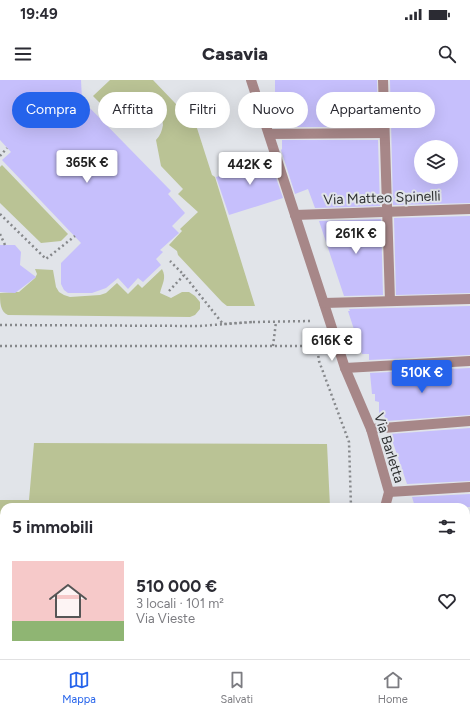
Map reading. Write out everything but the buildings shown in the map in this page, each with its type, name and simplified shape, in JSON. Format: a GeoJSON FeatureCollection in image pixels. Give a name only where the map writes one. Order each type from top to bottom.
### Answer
{"type":"FeatureCollection","features":[{"type":"Feature","properties":{"kind":"street","name":"Via Barletta"},"geometry":{"type":"LineString","coordinates":[[251,80],[345,368],[371,429],[389,492],[386,503]]}},
{"type":"Feature","properties":{"kind":"street"},"geometry":{"type":"LineString","coordinates":[[383,80],[390,301]]}},
{"type":"Feature","properties":{"kind":"street"},"geometry":{"type":"LineString","coordinates":[[269,134],[384,133]]}},
{"type":"Feature","properties":{"kind":"street","name":"Via Matteo Spinelli"},"geometry":{"type":"LineString","coordinates":[[295,215],[470,209]]}},
{"type":"Feature","properties":{"kind":"street"},"geometry":{"type":"LineString","coordinates":[[324,303],[470,299]]}},
{"type":"Feature","properties":{"kind":"street"},"geometry":{"type":"LineString","coordinates":[[345,368],[470,361]]}},
{"type":"Feature","properties":{"kind":"street"},"geometry":{"type":"LineString","coordinates":[[371,429],[470,421]]}},
{"type":"Feature","properties":{"kind":"street"},"geometry":{"type":"LineString","coordinates":[[389,492],[470,487]]}},
{"type":"Feature","properties":{"kind":"path"},"geometry":{"type":"LineString","coordinates":[[0,156],[7,148]]}},
{"type":"Feature","properties":{"kind":"path"},"geometry":{"type":"LineString","coordinates":[[0,214],[46,260],[75,236]]}},
{"type":"Feature","properties":{"kind":"path"},"geometry":{"type":"LineString","coordinates":[[0,234],[5,245]]}},
{"type":"Feature","properties":{"kind":"path"},"geometry":{"type":"LineString","coordinates":[[170,260],[184,275],[223,324],[330,321]]}},
{"type":"Feature","properties":{"kind":"path"},"geometry":{"type":"LineString","coordinates":[[169,291],[184,275]]}},
{"type":"Feature","properties":{"kind":"path"},"geometry":{"type":"LineString","coordinates":[[0,325],[200,326],[253,322]]}},
{"type":"Feature","properties":{"kind":"path"},"geometry":{"type":"LineString","coordinates":[[273,346],[276,322]]}},
{"type":"Feature","properties":{"kind":"path"},"geometry":{"type":"LineString","coordinates":[[0,346],[338,346]]}},
{"type":"Feature","properties":{"kind":"path"},"geometry":{"type":"LineString","coordinates":[[317,346],[319,361],[349,442],[351,503]]}},
{"type":"Feature","properties":{"kind":"green space"},"geometry":{"type":"Polygon","coordinates":[[[110,80],[153,80],[164,92],[98,92],[98,101],[93,96],[110,80]]]}},
{"type":"Feature","properties":{"kind":"green space"},"geometry":{"type":"Polygon","coordinates":[[[167,95],[175,103],[175,128],[197,128],[212,175],[215,177],[255,306],[227,306],[178,255],[177,251],[169,245],[182,231],[180,229],[198,212],[178,194],[183,189],[161,166],[156,140],[161,133],[162,128],[167,128],[167,95]]]}},
{"type":"Feature","properties":{"kind":"green space"},"geometry":{"type":"Polygon","coordinates":[[[2,165],[68,234],[61,241],[41,243],[0,203],[0,167],[2,165]]]}},
{"type":"Feature","properties":{"kind":"green space"},"geometry":{"type":"Polygon","coordinates":[[[35,269],[53,270],[56,287],[59,292],[70,297],[100,295],[106,293],[117,283],[128,294],[138,284],[142,288],[162,269],[164,281],[160,293],[171,298],[182,292],[189,292],[200,302],[200,309],[195,315],[190,317],[5,314],[1,306],[0,293],[19,292],[35,278],[37,274],[35,269]]]}},
{"type":"Feature","properties":{"kind":"green space"},"geometry":{"type":"Polygon","coordinates":[[[34,443],[327,444],[330,503],[0,503],[0,500],[29,500],[34,443]]]}}]}
